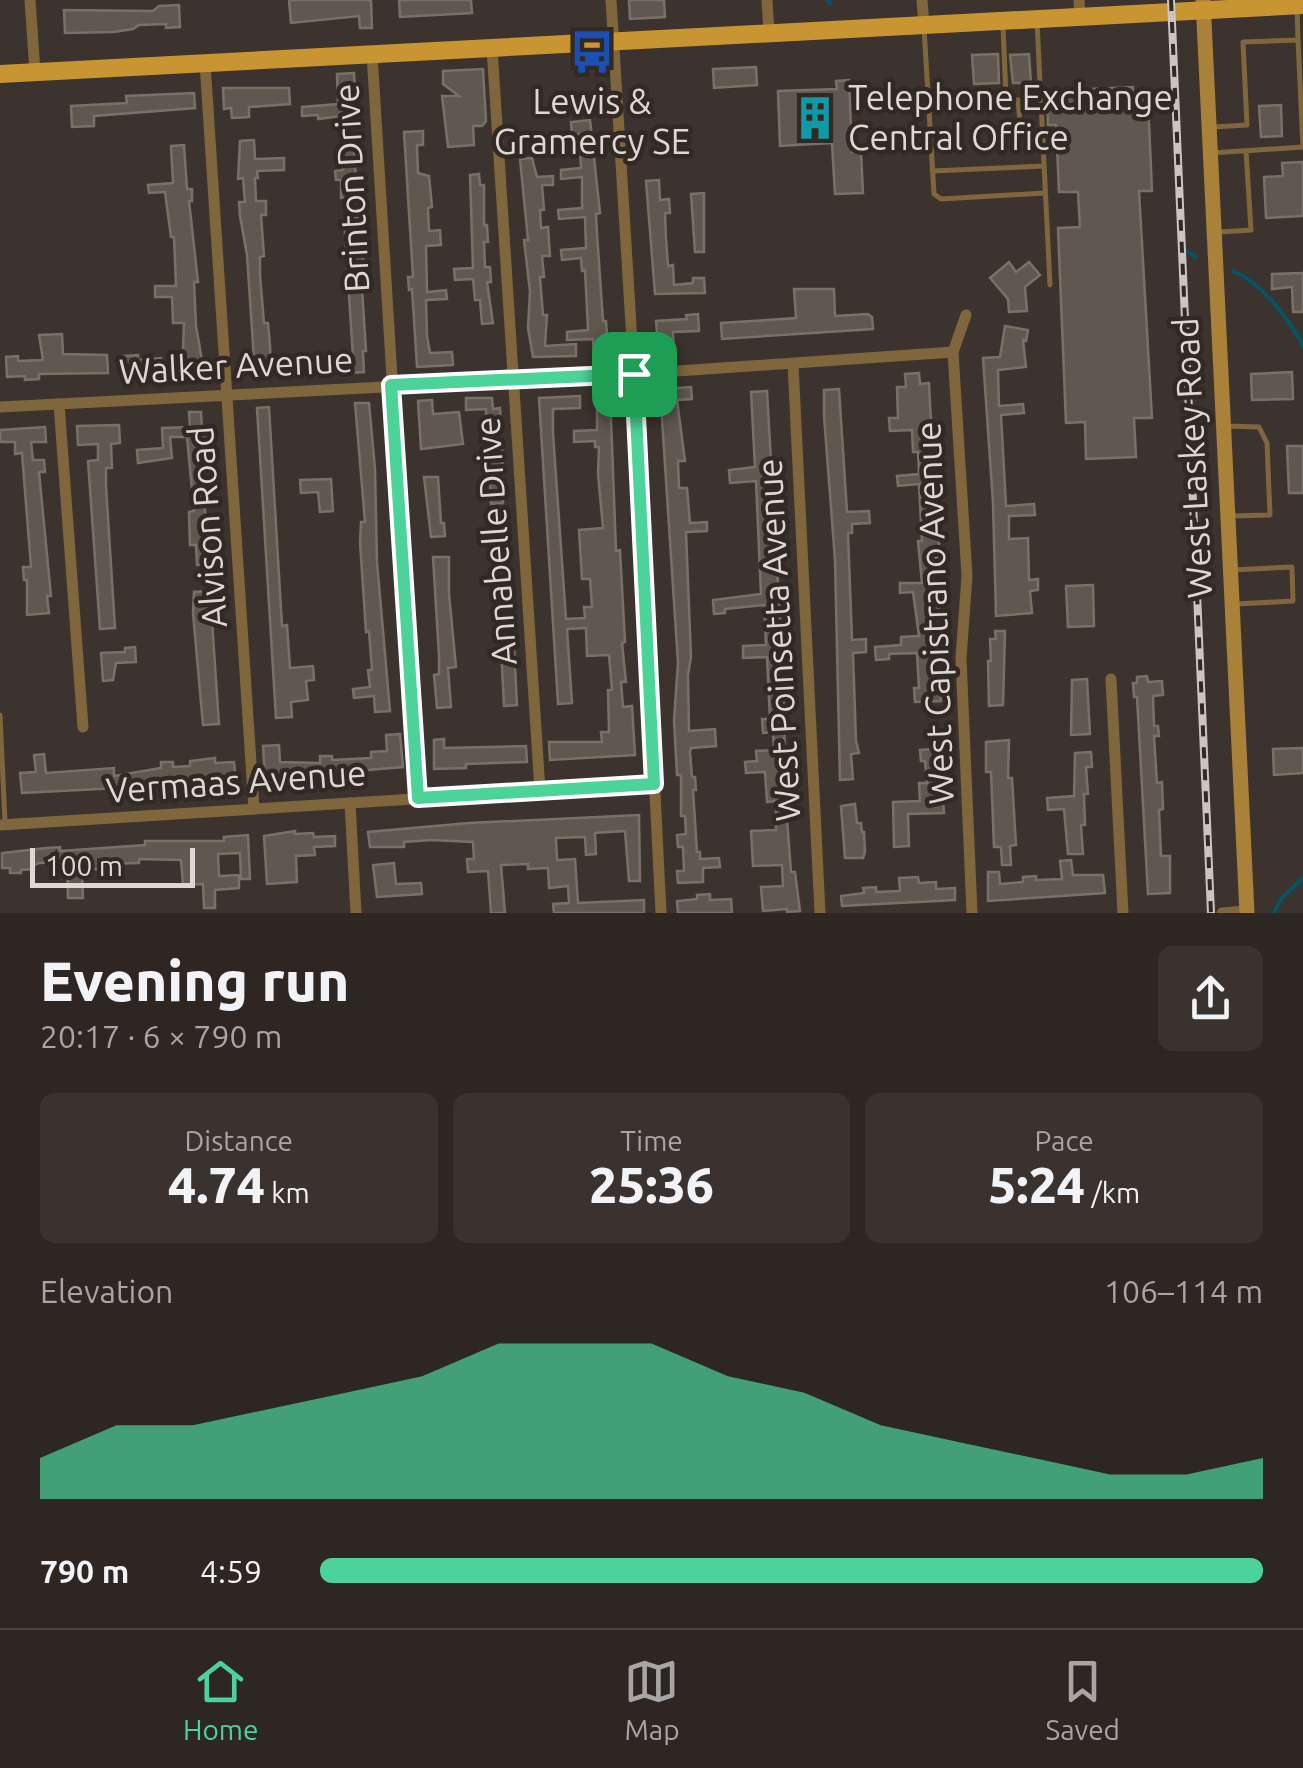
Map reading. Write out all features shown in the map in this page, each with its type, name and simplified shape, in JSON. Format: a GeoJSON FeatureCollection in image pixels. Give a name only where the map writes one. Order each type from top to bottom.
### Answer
{"type":"FeatureCollection","features":[{"type":"Feature","properties":{"kind":"main road"},"geometry":{"type":"LineString","coordinates":[[0,74],[1036,20],[1079,9],[1299,4]]}},
{"type":"Feature","properties":{"kind":"main road","name":"West Laskey Road"},"geometry":{"type":"LineString","coordinates":[[1203,6],[1247,912]]}},
{"type":"Feature","properties":{"kind":"street"},"geometry":{"type":"LineString","coordinates":[[30,0],[34,72]]}},
{"type":"Feature","properties":{"kind":"street"},"geometry":{"type":"LineString","coordinates":[[611,0],[662,913]]}},
{"type":"Feature","properties":{"kind":"street"},"geometry":{"type":"LineString","coordinates":[[766,0],[768,33]]}},
{"type":"Feature","properties":{"kind":"street"},"geometry":{"type":"LineString","coordinates":[[922,0],[924,25]]}},
{"type":"Feature","properties":{"kind":"street","name":"Annabelle Drive"},"geometry":{"type":"LineString","coordinates":[[492,48],[540,791]]}},
{"type":"Feature","properties":{"kind":"street","name":"Brinton Drive"},"geometry":{"type":"LineString","coordinates":[[372,54],[418,798]]}},
{"type":"Feature","properties":{"kind":"street","name":"Alvison Road"},"geometry":{"type":"LineString","coordinates":[[206,63],[254,809]]}},
{"type":"Feature","properties":{"kind":"street","name":"West Capistrano Avenue"},"geometry":{"type":"LineString","coordinates":[[966,314],[954,352],[967,576],[960,658],[972,913]]}},
{"type":"Feature","properties":{"kind":"street","name":"Walker Avenue"},"geometry":{"type":"LineString","coordinates":[[0,407],[634,374],[954,352]]}},
{"type":"Feature","properties":{"kind":"street","name":"West Poinsetta Avenue"},"geometry":{"type":"LineString","coordinates":[[792,364],[820,913]]}},
{"type":"Feature","properties":{"kind":"street"},"geometry":{"type":"LineString","coordinates":[[59,404],[82,727]]}},
{"type":"Feature","properties":{"kind":"street"},"geometry":{"type":"LineString","coordinates":[[1111,678],[1123,913]]}},
{"type":"Feature","properties":{"kind":"street","name":"Vermaas Avenue"},"geometry":{"type":"LineString","coordinates":[[3,824],[654,784]]}},
{"type":"Feature","properties":{"kind":"street"},"geometry":{"type":"LineString","coordinates":[[350,803],[356,913]]}},
{"type":"Feature","properties":{"kind":"street"},"geometry":{"type":"LineString","coordinates":[[1222,913],[1247,912]]}},
{"type":"Feature","properties":{"kind":"lane"},"geometry":{"type":"LineString","coordinates":[[1209,153],[1303,147],[1299,4]]}},
{"type":"Feature","properties":{"kind":"lane"},"geometry":{"type":"LineString","coordinates":[[1036,20],[1050,284]]}},
{"type":"Feature","properties":{"kind":"lane"},"geometry":{"type":"LineString","coordinates":[[1003,21],[1006,98]]}},
{"type":"Feature","properties":{"kind":"lane"},"geometry":{"type":"LineString","coordinates":[[924,25],[934,194],[941,198],[1045,193]]}},
{"type":"Feature","properties":{"kind":"lane"},"geometry":{"type":"LineString","coordinates":[[1208,128],[1247,125],[1244,42],[1298,40]]}},
{"type":"Feature","properties":{"kind":"lane"},"geometry":{"type":"LineString","coordinates":[[981,100],[1006,98],[1019,102],[1021,133]]}},
{"type":"Feature","properties":{"kind":"lane"},"geometry":{"type":"LineString","coordinates":[[1212,232],[1251,230],[1246,150]]}},
{"type":"Feature","properties":{"kind":"lane"},"geometry":{"type":"LineString","coordinates":[[932,171],[1044,166]]}},
{"type":"Feature","properties":{"kind":"lane"},"geometry":{"type":"LineString","coordinates":[[1222,426],[1260,428],[1267,443],[1270,514],[1226,517]]}},
{"type":"Feature","properties":{"kind":"lane"},"geometry":{"type":"LineString","coordinates":[[1229,570],[1292,567],[1293,601],[1231,604]]}},
{"type":"Feature","properties":{"kind":"lane"},"geometry":{"type":"LineString","coordinates":[[0,715],[3,824]]}},
{"type":"Feature","properties":{"kind":"building"},"geometry":{"type":"Polygon","coordinates":[[[289,0],[371,0],[372,28],[360,28],[359,16],[291,23],[289,0]]]}},
{"type":"Feature","properties":{"kind":"building"},"geometry":{"type":"Polygon","coordinates":[[[399,0],[471,0],[472,13],[400,17],[399,0]]]}},
{"type":"Feature","properties":{"kind":"building"},"geometry":{"type":"Polygon","coordinates":[[[629,0],[664,0],[665,17],[630,19],[629,0]]]}},
{"type":"Feature","properties":{"kind":"building"},"geometry":{"type":"Polygon","coordinates":[[[179,5],[180,27],[139,25],[114,32],[65,33],[64,10],[153,11],[159,6],[179,5]]]}},
{"type":"Feature","properties":{"kind":"building"},"geometry":{"type":"Polygon","coordinates":[[[998,54],[999,83],[974,84],[972,55],[998,54]]]}},
{"type":"Feature","properties":{"kind":"building"},"geometry":{"type":"Polygon","coordinates":[[[1029,54],[1031,83],[1013,83],[1010,55],[1029,54]]]}},
{"type":"Feature","properties":{"kind":"building"},"geometry":{"type":"Polygon","coordinates":[[[756,67],[757,85],[714,88],[713,69],[756,67]]]}},
{"type":"Feature","properties":{"kind":"building"},"geometry":{"type":"Polygon","coordinates":[[[483,69],[486,121],[482,126],[473,126],[474,145],[448,147],[442,96],[459,96],[443,84],[443,71],[483,69]]]}},
{"type":"Feature","properties":{"kind":"building"},"geometry":{"type":"Polygon","coordinates":[[[354,73],[357,114],[318,119],[318,115],[302,116],[302,107],[338,104],[337,74],[354,73]]]}},
{"type":"Feature","properties":{"kind":"building","name":"Telephone Exchange Central Office"},"geometry":{"type":"Polygon","coordinates":[[[849,80],[852,152],[861,152],[863,193],[835,194],[832,143],[780,146],[778,91],[837,89],[836,81],[849,80]]]}},
{"type":"Feature","properties":{"kind":"building"},"geometry":{"type":"Polygon","coordinates":[[[1133,87],[1133,100],[1148,100],[1152,191],[1139,191],[1152,418],[1134,418],[1136,457],[1086,459],[1085,422],[1066,423],[1058,228],[1080,227],[1078,192],[1059,192],[1056,125],[1048,125],[1047,91],[1133,87]]]}},
{"type":"Feature","properties":{"kind":"building"},"geometry":{"type":"Polygon","coordinates":[[[223,88],[289,88],[290,104],[249,107],[249,117],[232,118],[231,108],[224,109],[223,88]]]}},
{"type":"Feature","properties":{"kind":"building"},"geometry":{"type":"Polygon","coordinates":[[[194,93],[195,108],[94,116],[94,126],[72,127],[71,106],[127,103],[126,96],[194,93]]]}},
{"type":"Feature","properties":{"kind":"building"},"geometry":{"type":"Polygon","coordinates":[[[1281,105],[1282,136],[1261,137],[1259,106],[1281,105]]]}},
{"type":"Feature","properties":{"kind":"building"},"geometry":{"type":"Polygon","coordinates":[[[590,120],[607,335],[606,359],[594,360],[593,339],[567,340],[567,332],[588,330],[585,270],[582,271],[581,258],[562,260],[561,250],[586,248],[585,217],[559,219],[558,210],[582,208],[582,177],[561,179],[561,170],[581,168],[579,134],[572,135],[571,122],[590,120]]]}},
{"type":"Feature","properties":{"kind":"building"},"geometry":{"type":"Polygon","coordinates":[[[423,131],[423,145],[417,145],[418,173],[429,176],[429,231],[440,230],[441,245],[426,246],[427,292],[446,290],[447,299],[426,300],[427,336],[430,353],[452,352],[453,365],[417,367],[408,277],[413,277],[404,132],[423,131]]]}},
{"type":"Feature","properties":{"kind":"building"},"geometry":{"type":"Polygon","coordinates":[[[254,140],[255,159],[284,158],[284,170],[257,171],[255,178],[256,201],[266,201],[266,215],[261,215],[264,256],[260,257],[260,275],[271,375],[255,375],[247,255],[240,216],[239,202],[245,202],[243,178],[238,179],[240,141],[254,140]]]}},
{"type":"Feature","properties":{"kind":"building"},"geometry":{"type":"Polygon","coordinates":[[[184,145],[187,189],[192,189],[189,201],[198,282],[194,282],[196,326],[202,360],[201,377],[182,378],[184,323],[173,323],[172,297],[155,297],[155,286],[176,286],[174,237],[165,192],[149,193],[148,185],[173,183],[171,146],[184,145]]]}},
{"type":"Feature","properties":{"kind":"building"},"geometry":{"type":"Polygon","coordinates":[[[354,149],[357,198],[341,198],[341,180],[336,180],[335,171],[343,170],[341,150],[354,149]]]}},
{"type":"Feature","properties":{"kind":"building"},"geometry":{"type":"Polygon","coordinates":[[[532,158],[537,177],[553,176],[553,185],[542,185],[544,210],[540,210],[541,228],[548,227],[550,256],[542,256],[544,277],[540,277],[543,315],[547,315],[545,346],[576,344],[576,356],[533,357],[528,328],[530,291],[524,240],[528,240],[520,159],[532,158]]]}},
{"type":"Feature","properties":{"kind":"building"},"geometry":{"type":"Polygon","coordinates":[[[1303,162],[1303,216],[1266,218],[1264,177],[1283,176],[1282,163],[1303,162]]]}},
{"type":"Feature","properties":{"kind":"building"},"geometry":{"type":"Polygon","coordinates":[[[479,174],[480,185],[484,185],[488,242],[484,242],[485,267],[490,267],[491,282],[487,282],[493,323],[482,324],[473,279],[455,280],[454,269],[473,268],[470,175],[479,174]]]}},
{"type":"Feature","properties":{"kind":"building"},"geometry":{"type":"Polygon","coordinates":[[[659,180],[660,200],[669,199],[666,238],[674,285],[704,278],[705,293],[655,294],[646,181],[659,180]]]}},
{"type":"Feature","properties":{"kind":"building"},"geometry":{"type":"Polygon","coordinates":[[[704,193],[704,252],[695,252],[691,194],[704,193]]]}},
{"type":"Feature","properties":{"kind":"building"},"geometry":{"type":"Polygon","coordinates":[[[359,217],[366,287],[362,288],[366,351],[364,372],[349,373],[348,358],[353,357],[344,218],[359,217]]]}},
{"type":"Feature","properties":{"kind":"building"},"geometry":{"type":"Polygon","coordinates":[[[1009,262],[1016,272],[1029,262],[1040,275],[1025,287],[1027,311],[1009,312],[1008,299],[990,278],[1009,262]]]}},
{"type":"Feature","properties":{"kind":"building"},"geometry":{"type":"Polygon","coordinates":[[[1303,273],[1303,312],[1293,312],[1292,287],[1272,289],[1272,274],[1303,273]]]}},
{"type":"Feature","properties":{"kind":"building"},"geometry":{"type":"Polygon","coordinates":[[[794,289],[834,289],[835,316],[868,314],[873,329],[722,339],[721,323],[796,318],[794,289]]]}},
{"type":"Feature","properties":{"kind":"building"},"geometry":{"type":"Polygon","coordinates":[[[698,314],[699,331],[673,332],[674,356],[659,357],[656,321],[687,319],[686,315],[698,314]]]}},
{"type":"Feature","properties":{"kind":"building"},"geometry":{"type":"Polygon","coordinates":[[[1005,326],[1028,330],[1026,341],[1023,340],[1026,367],[998,370],[999,406],[1023,404],[1024,413],[1001,415],[1006,506],[1034,504],[1035,515],[1009,516],[1009,539],[1028,538],[1029,580],[1038,579],[1038,590],[1030,591],[1032,613],[996,616],[983,358],[1000,357],[1005,326]]]}},
{"type":"Feature","properties":{"kind":"building"},"geometry":{"type":"Polygon","coordinates":[[[62,334],[63,354],[107,355],[108,373],[39,374],[39,379],[25,380],[25,376],[7,377],[6,357],[18,356],[18,361],[43,360],[39,335],[62,334]]]}},
{"type":"Feature","properties":{"kind":"building"},"geometry":{"type":"Polygon","coordinates":[[[138,355],[138,360],[161,358],[162,376],[124,374],[123,356],[138,355]]]}},
{"type":"Feature","properties":{"kind":"building"},"geometry":{"type":"Polygon","coordinates":[[[1292,372],[1293,399],[1252,400],[1251,374],[1292,372]]]}},
{"type":"Feature","properties":{"kind":"building"},"geometry":{"type":"Polygon","coordinates":[[[919,373],[920,384],[929,383],[940,557],[936,558],[939,611],[933,611],[931,643],[933,687],[940,687],[941,701],[915,702],[914,688],[919,688],[917,653],[889,654],[889,659],[876,660],[875,647],[901,645],[901,637],[919,636],[913,592],[900,593],[900,583],[922,583],[919,484],[898,486],[897,476],[919,474],[918,452],[913,452],[912,430],[890,431],[889,418],[898,418],[897,387],[906,387],[905,374],[919,373]]]}},
{"type":"Feature","properties":{"kind":"building"},"geometry":{"type":"Polygon","coordinates":[[[691,387],[692,399],[677,400],[685,461],[678,461],[679,488],[687,488],[690,523],[707,522],[707,531],[686,532],[691,657],[689,731],[715,729],[716,746],[691,748],[690,752],[696,790],[697,852],[700,859],[719,858],[720,867],[703,868],[703,882],[678,883],[677,871],[684,871],[683,847],[678,847],[677,835],[686,834],[685,816],[681,816],[681,775],[677,775],[674,720],[678,663],[660,389],[691,387]]]}},
{"type":"Feature","properties":{"kind":"building"},"geometry":{"type":"Polygon","coordinates":[[[839,389],[847,512],[869,511],[870,523],[852,524],[852,533],[848,533],[852,640],[866,639],[866,652],[853,653],[859,753],[851,754],[853,779],[840,780],[835,560],[824,416],[824,390],[839,389]]]}},
{"type":"Feature","properties":{"kind":"building"},"geometry":{"type":"Polygon","coordinates":[[[610,391],[616,551],[620,550],[625,642],[622,643],[626,682],[621,682],[623,707],[632,706],[635,755],[550,760],[549,742],[602,742],[601,732],[609,732],[608,690],[612,690],[609,655],[587,656],[586,628],[567,629],[572,703],[558,704],[539,398],[580,396],[580,408],[553,409],[553,433],[566,619],[585,618],[584,607],[592,607],[590,579],[582,579],[579,530],[603,528],[599,447],[595,447],[595,441],[574,442],[574,431],[597,430],[597,392],[610,391]]]}},
{"type":"Feature","properties":{"kind":"building"},"geometry":{"type":"Polygon","coordinates":[[[767,391],[783,672],[786,805],[791,872],[795,872],[800,911],[787,912],[763,911],[761,887],[783,886],[782,865],[753,866],[751,831],[776,830],[776,801],[767,802],[765,772],[746,773],[745,762],[757,761],[756,751],[774,750],[773,732],[763,733],[762,719],[770,719],[767,657],[743,658],[743,646],[766,645],[764,605],[714,614],[713,600],[761,594],[756,481],[730,483],[729,470],[755,467],[751,392],[767,391]]]}},
{"type":"Feature","properties":{"kind":"building"},"geometry":{"type":"Polygon","coordinates":[[[466,398],[492,398],[493,409],[500,408],[501,425],[486,426],[486,409],[466,410],[466,398]]]}},
{"type":"Feature","properties":{"kind":"building"},"geometry":{"type":"Polygon","coordinates":[[[432,400],[433,414],[459,412],[463,444],[421,449],[418,401],[432,400]]]}},
{"type":"Feature","properties":{"kind":"building"},"geometry":{"type":"Polygon","coordinates":[[[355,403],[369,403],[390,711],[375,712],[374,696],[354,698],[353,689],[370,687],[368,670],[372,670],[360,542],[361,522],[365,522],[355,403]]]}},
{"type":"Feature","properties":{"kind":"building"},"geometry":{"type":"Polygon","coordinates":[[[269,407],[282,626],[287,625],[290,668],[313,666],[314,680],[306,681],[308,700],[291,702],[292,717],[276,718],[257,408],[269,407]]]}},
{"type":"Feature","properties":{"kind":"building"},"geometry":{"type":"Polygon","coordinates":[[[189,412],[201,412],[202,430],[207,430],[208,444],[200,444],[209,564],[197,565],[196,545],[190,545],[189,512],[194,511],[187,437],[170,437],[172,458],[138,463],[137,450],[163,448],[162,428],[190,427],[189,412]]]}},
{"type":"Feature","properties":{"kind":"building"},"geometry":{"type":"Polygon","coordinates":[[[119,425],[120,443],[111,444],[112,468],[106,468],[115,628],[100,629],[88,461],[98,460],[98,444],[78,445],[77,426],[119,425]]]}},
{"type":"Feature","properties":{"kind":"building"},"geometry":{"type":"Polygon","coordinates":[[[45,427],[46,442],[31,442],[33,460],[44,460],[45,472],[39,472],[51,596],[47,596],[49,613],[27,615],[23,567],[31,567],[22,453],[15,454],[15,442],[0,442],[0,430],[45,427]]]}},
{"type":"Feature","properties":{"kind":"building"},"geometry":{"type":"Polygon","coordinates":[[[502,443],[503,503],[491,504],[489,444],[502,443]]]}},
{"type":"Feature","properties":{"kind":"building"},"geometry":{"type":"Polygon","coordinates":[[[1287,446],[1303,446],[1303,493],[1289,493],[1287,446]]]}},
{"type":"Feature","properties":{"kind":"building"},"geometry":{"type":"Polygon","coordinates":[[[424,477],[438,477],[445,536],[431,537],[424,477]]]}},
{"type":"Feature","properties":{"kind":"building"},"geometry":{"type":"Polygon","coordinates":[[[331,479],[333,511],[320,512],[318,492],[301,493],[300,480],[331,479]]]}},
{"type":"Feature","properties":{"kind":"building"},"geometry":{"type":"Polygon","coordinates":[[[433,557],[449,557],[456,667],[448,668],[451,707],[437,708],[434,675],[439,674],[439,656],[433,557]]]}},
{"type":"Feature","properties":{"kind":"building"},"geometry":{"type":"Polygon","coordinates":[[[1093,585],[1094,626],[1068,627],[1066,586],[1093,585]]]}},
{"type":"Feature","properties":{"kind":"building"},"geometry":{"type":"Polygon","coordinates":[[[210,591],[219,724],[203,725],[194,592],[210,591]]]}},
{"type":"Feature","properties":{"kind":"building"},"geometry":{"type":"Polygon","coordinates":[[[995,631],[1005,631],[1003,705],[989,706],[988,661],[990,639],[996,639],[995,631]]]}},
{"type":"Feature","properties":{"kind":"building"},"geometry":{"type":"Polygon","coordinates":[[[135,647],[136,662],[116,663],[113,680],[103,681],[101,653],[125,652],[125,648],[135,647]]]}},
{"type":"Feature","properties":{"kind":"building"},"geometry":{"type":"Polygon","coordinates":[[[514,648],[517,705],[504,706],[501,649],[514,648]]]}},
{"type":"Feature","properties":{"kind":"building"},"geometry":{"type":"Polygon","coordinates":[[[1147,676],[1148,682],[1162,681],[1163,695],[1153,696],[1154,726],[1158,726],[1159,736],[1154,736],[1157,783],[1162,782],[1161,856],[1170,856],[1170,893],[1148,894],[1133,683],[1137,683],[1137,677],[1147,676]]]}},
{"type":"Feature","properties":{"kind":"building"},"geometry":{"type":"Polygon","coordinates":[[[1087,679],[1090,734],[1071,735],[1072,680],[1087,679]]]}},
{"type":"Feature","properties":{"kind":"building"},"geometry":{"type":"Polygon","coordinates":[[[400,734],[403,767],[296,776],[296,780],[265,778],[263,746],[279,745],[280,762],[320,763],[320,756],[332,756],[332,760],[371,758],[371,752],[387,751],[386,735],[400,734]]]}},
{"type":"Feature","properties":{"kind":"building"},"geometry":{"type":"Polygon","coordinates":[[[444,739],[444,748],[526,746],[527,762],[434,769],[434,740],[444,739]]]}},
{"type":"Feature","properties":{"kind":"building"},"geometry":{"type":"Polygon","coordinates":[[[1009,740],[1008,778],[1012,778],[1016,845],[1010,846],[1011,865],[1002,865],[1001,847],[994,847],[986,742],[1009,740]]]}},
{"type":"Feature","properties":{"kind":"building"},"geometry":{"type":"Polygon","coordinates":[[[1303,748],[1303,773],[1274,775],[1273,749],[1303,748]]]}},
{"type":"Feature","properties":{"kind":"building"},"geometry":{"type":"Polygon","coordinates":[[[933,749],[934,765],[940,765],[944,813],[908,814],[909,846],[894,847],[893,802],[920,801],[919,783],[927,783],[920,750],[933,749]]]}},
{"type":"Feature","properties":{"kind":"building"},"geometry":{"type":"Polygon","coordinates":[[[1091,752],[1092,767],[1086,767],[1085,825],[1081,825],[1083,854],[1068,854],[1064,809],[1048,810],[1047,798],[1074,796],[1075,753],[1091,752]]]}},
{"type":"Feature","properties":{"kind":"building"},"geometry":{"type":"Polygon","coordinates":[[[44,754],[46,773],[114,768],[114,776],[161,768],[161,762],[173,762],[173,767],[190,766],[190,761],[215,758],[215,763],[234,762],[236,782],[22,793],[20,773],[36,772],[34,755],[44,754]]]}},
{"type":"Feature","properties":{"kind":"building"},"geometry":{"type":"Polygon","coordinates":[[[855,804],[857,823],[861,823],[864,832],[865,852],[863,858],[845,858],[841,806],[855,804]]]}},
{"type":"Feature","properties":{"kind":"building"},"geometry":{"type":"Polygon","coordinates":[[[639,815],[640,881],[629,881],[625,831],[595,833],[596,854],[586,855],[585,837],[556,838],[557,860],[575,859],[578,903],[644,900],[644,913],[554,913],[553,904],[569,903],[568,886],[549,888],[548,868],[528,869],[528,864],[501,865],[505,913],[491,913],[488,871],[468,872],[467,859],[474,859],[473,842],[431,840],[404,842],[404,847],[370,847],[368,832],[469,823],[639,815]]]}},
{"type":"Feature","properties":{"kind":"building"},"geometry":{"type":"Polygon","coordinates":[[[295,831],[313,833],[314,837],[335,836],[335,846],[314,847],[315,855],[296,856],[297,882],[267,884],[264,836],[295,831]]]}},
{"type":"Feature","properties":{"kind":"building"},"geometry":{"type":"Polygon","coordinates":[[[248,835],[250,879],[241,879],[240,853],[218,854],[219,876],[239,875],[239,888],[215,890],[215,908],[204,908],[203,884],[183,885],[181,860],[139,859],[139,863],[100,864],[101,869],[82,870],[83,898],[68,898],[67,862],[39,863],[21,873],[2,868],[2,853],[145,845],[145,841],[224,841],[224,837],[248,835]]]}},
{"type":"Feature","properties":{"kind":"building"},"geometry":{"type":"Polygon","coordinates":[[[1071,860],[1073,875],[1103,875],[1105,893],[988,901],[988,872],[999,872],[1000,884],[1023,882],[1023,877],[1062,879],[1060,861],[1071,860]]]}},
{"type":"Feature","properties":{"kind":"building"},"geometry":{"type":"Polygon","coordinates":[[[394,863],[396,884],[421,883],[422,894],[377,897],[373,865],[394,863]]]}},
{"type":"Feature","properties":{"kind":"building"},"geometry":{"type":"Polygon","coordinates":[[[918,877],[919,883],[936,882],[936,889],[955,888],[955,900],[842,906],[841,896],[864,893],[863,888],[900,891],[899,878],[918,877]]]}},
{"type":"Feature","properties":{"kind":"building"},"geometry":{"type":"Polygon","coordinates":[[[710,894],[710,900],[731,899],[732,913],[678,913],[677,901],[710,894]]]}},
{"type":"Feature","properties":{"kind":"waterway"},"geometry":{"type":"LineString","coordinates":[[1185,250],[1196,257]]}},
{"type":"Feature","properties":{"kind":"waterway"},"geometry":{"type":"LineString","coordinates":[[1233,271],[1274,303],[1303,346]]}},
{"type":"Feature","properties":{"kind":"waterway"},"geometry":{"type":"LineString","coordinates":[[1274,913],[1281,899],[1303,878]]}},
{"type":"Feature","properties":{"kind":"railway"},"geometry":{"type":"LineString","coordinates":[[1171,0],[1211,913]]}},
{"type":"Feature","properties":{"kind":"place","name":"Lewis & Gramercy SE"},"geometry":{"type":"Point","coordinates":[592,52]}},
{"type":"Feature","properties":{"kind":"place","name":"Telephone Exchange Central Office"},"geometry":{"type":"Point","coordinates":[815,118]}},
{"type":"Feature","properties":{"kind":"route"},"geometry":{"type":"LineString","coordinates":[[634,374],[654,784],[418,798],[391,385],[634,374]]}}]}
